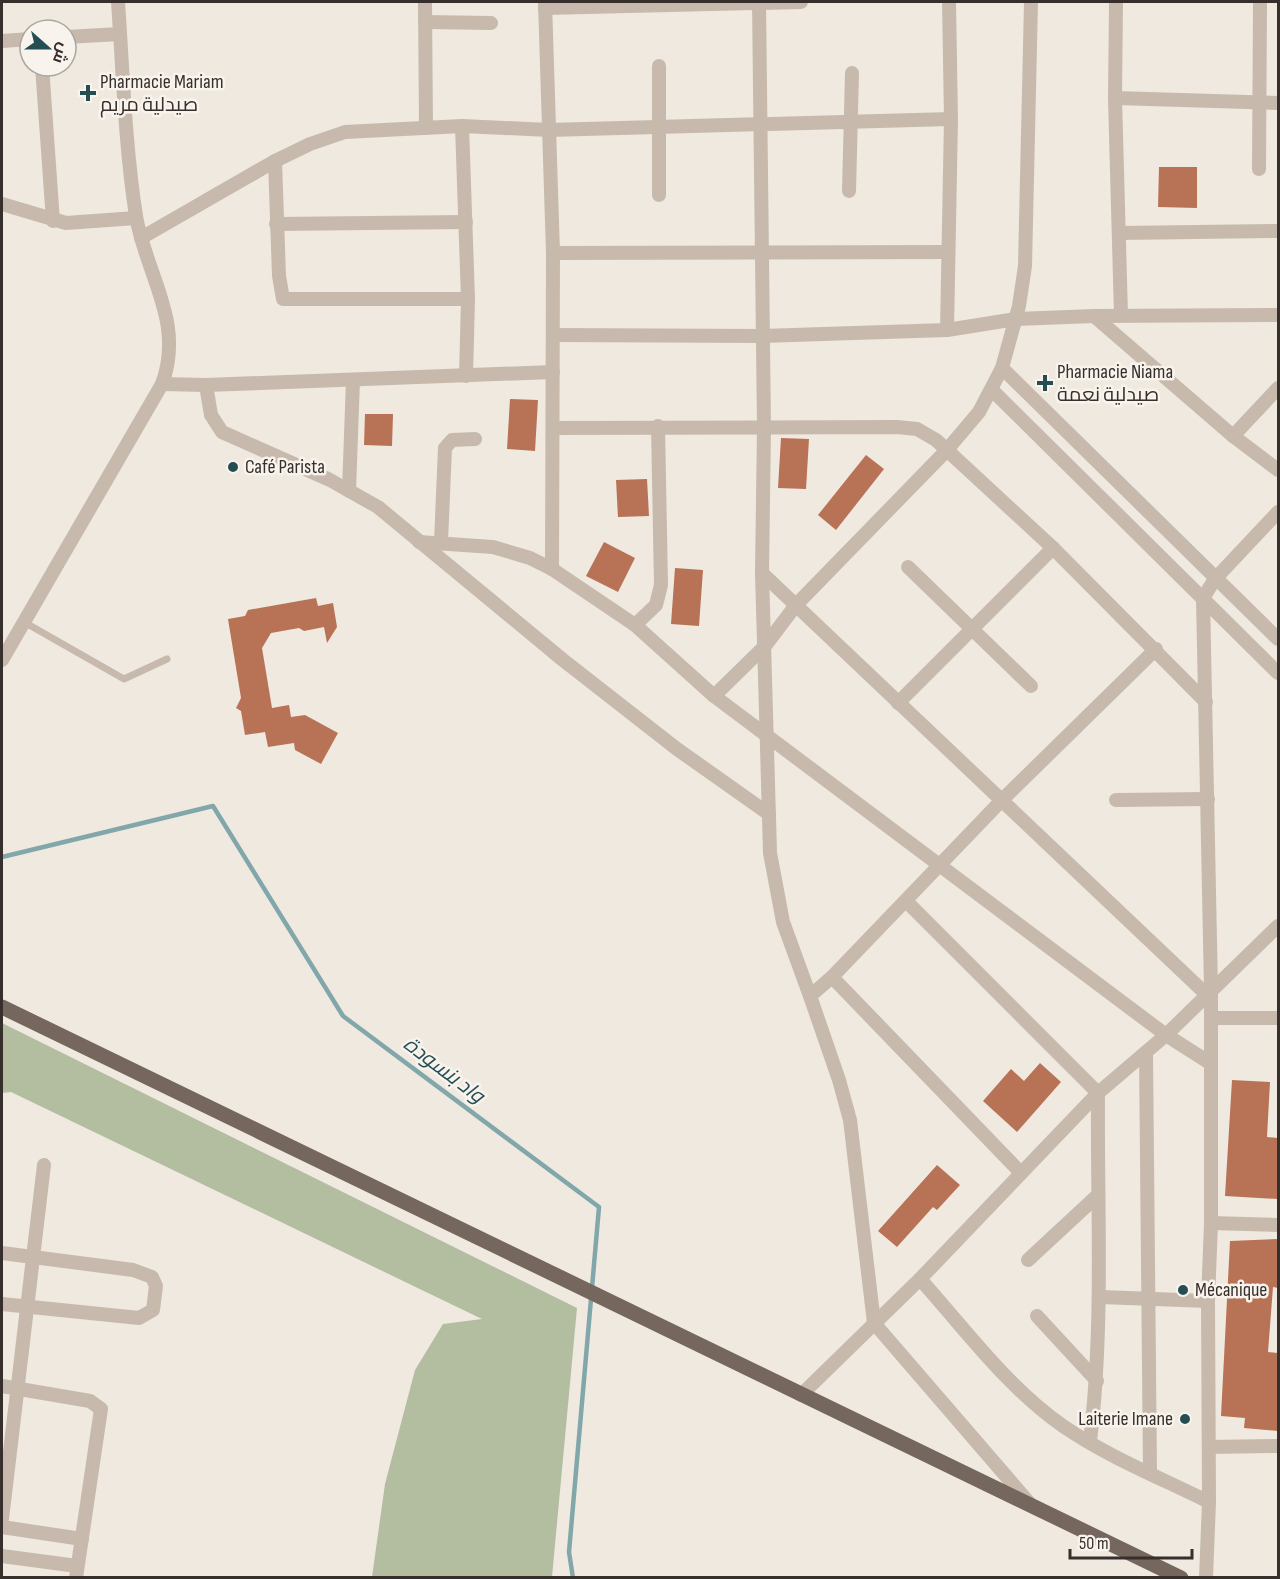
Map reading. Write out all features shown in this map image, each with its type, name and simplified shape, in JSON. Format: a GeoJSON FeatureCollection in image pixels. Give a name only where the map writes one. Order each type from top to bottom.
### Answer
{"type":"FeatureCollection","features":[{"type":"Feature","properties":{"kind":"main road"},"geometry":{"type":"LineString","coordinates":[[2,1007],[1181,1578]]}},
{"type":"Feature","properties":{"kind":"street"},"geometry":{"type":"LineString","coordinates":[[2,660],[162,384],[169,360],[171,336],[136,218],[118,2]]}},
{"type":"Feature","properties":{"kind":"street"},"geometry":{"type":"LineString","coordinates":[[425,2],[426,128]]}},
{"type":"Feature","properties":{"kind":"street"},"geometry":{"type":"LineString","coordinates":[[759,2],[761,336],[764,428],[762,573],[770,853],[776,892],[839,1080],[850,1120],[874,1323],[1031,1505]]}},
{"type":"Feature","properties":{"kind":"street"},"geometry":{"type":"LineString","coordinates":[[552,569],[553,253],[545,5],[801,2]]}},
{"type":"Feature","properties":{"kind":"street"},"geometry":{"type":"LineString","coordinates":[[947,330],[951,119],[949,2]]}},
{"type":"Feature","properties":{"kind":"street"},"geometry":{"type":"LineString","coordinates":[[714,696],[765,646],[796,605],[946,452],[979,412],[992,390],[1002,368],[1016,319],[1025,266],[1031,2]]}},
{"type":"Feature","properties":{"kind":"street"},"geometry":{"type":"LineString","coordinates":[[1116,2],[1115,98],[1121,315]]}},
{"type":"Feature","properties":{"kind":"street"},"geometry":{"type":"LineString","coordinates":[[1259,169],[1260,2]]}},
{"type":"Feature","properties":{"kind":"street"},"geometry":{"type":"LineString","coordinates":[[425,22],[491,23]]}},
{"type":"Feature","properties":{"kind":"street"},"geometry":{"type":"LineString","coordinates":[[78,36],[120,34]]}},
{"type":"Feature","properties":{"kind":"street"},"geometry":{"type":"LineString","coordinates":[[2,41],[18,40]]}},
{"type":"Feature","properties":{"kind":"street"},"geometry":{"type":"LineString","coordinates":[[658,66],[659,195]]}},
{"type":"Feature","properties":{"kind":"street"},"geometry":{"type":"LineString","coordinates":[[849,191],[852,73]]}},
{"type":"Feature","properties":{"kind":"street"},"geometry":{"type":"LineString","coordinates":[[43,78],[53,221]]}},
{"type":"Feature","properties":{"kind":"street"},"geometry":{"type":"LineString","coordinates":[[1115,98],[1278,103]]}},
{"type":"Feature","properties":{"kind":"street"},"geometry":{"type":"LineString","coordinates":[[141,238],[275,161],[318,141],[345,132],[462,126],[549,130],[951,119]]}},
{"type":"Feature","properties":{"kind":"street"},"geometry":{"type":"LineString","coordinates":[[462,126],[468,299],[466,376]]}},
{"type":"Feature","properties":{"kind":"street"},"geometry":{"type":"LineString","coordinates":[[275,161],[279,286],[280,295],[285,300],[468,299]]}},
{"type":"Feature","properties":{"kind":"street"},"geometry":{"type":"LineString","coordinates":[[2,204],[53,221],[80,224],[136,218]]}},
{"type":"Feature","properties":{"kind":"street"},"geometry":{"type":"LineString","coordinates":[[276,224],[466,222]]}},
{"type":"Feature","properties":{"kind":"street"},"geometry":{"type":"LineString","coordinates":[[1119,233],[1278,231]]}},
{"type":"Feature","properties":{"kind":"street"},"geometry":{"type":"LineString","coordinates":[[553,253],[948,252]]}},
{"type":"Feature","properties":{"kind":"street"},"geometry":{"type":"LineString","coordinates":[[1094,315],[1233,436],[1278,470]]}},
{"type":"Feature","properties":{"kind":"street"},"geometry":{"type":"LineString","coordinates":[[553,335],[761,336],[947,330],[1016,319],[1094,315],[1278,315]]}},
{"type":"Feature","properties":{"kind":"street"},"geometry":{"type":"LineString","coordinates":[[1002,368],[1278,639]]}},
{"type":"Feature","properties":{"kind":"street"},"geometry":{"type":"LineString","coordinates":[[162,384],[206,385],[553,372]]}},
{"type":"Feature","properties":{"kind":"street"},"geometry":{"type":"LineString","coordinates":[[349,491],[353,380]]}},
{"type":"Feature","properties":{"kind":"street"},"geometry":{"type":"LineString","coordinates":[[206,385],[211,416],[222,432],[349,491],[378,507],[563,660],[676,749],[769,814]]}},
{"type":"Feature","properties":{"kind":"street"},"geometry":{"type":"LineString","coordinates":[[1233,436],[1278,388]]}},
{"type":"Feature","properties":{"kind":"street"},"geometry":{"type":"LineString","coordinates":[[992,390],[1278,673]]}},
{"type":"Feature","properties":{"kind":"street"},"geometry":{"type":"LineString","coordinates":[[635,625],[656,605],[661,585],[658,426]]}},
{"type":"Feature","properties":{"kind":"street"},"geometry":{"type":"LineString","coordinates":[[553,428],[906,427],[929,435],[1053,548],[1156,649],[1206,702]]}},
{"type":"Feature","properties":{"kind":"street"},"geometry":{"type":"LineString","coordinates":[[441,542],[445,448],[452,440],[475,439]]}},
{"type":"Feature","properties":{"kind":"street"},"geometry":{"type":"LineString","coordinates":[[1206,1578],[1209,1502],[1208,1301],[1211,1223],[1211,1018],[1203,598],[1215,579],[1278,512]]}},
{"type":"Feature","properties":{"kind":"street"},"geometry":{"type":"LineString","coordinates":[[419,542],[441,542],[503,549],[552,569],[635,625],[714,696],[767,737],[1166,1035],[1210,1063]]}},
{"type":"Feature","properties":{"kind":"street"},"geometry":{"type":"LineString","coordinates":[[898,703],[1053,548]]}},
{"type":"Feature","properties":{"kind":"street"},"geometry":{"type":"LineString","coordinates":[[908,567],[1031,686]]}},
{"type":"Feature","properties":{"kind":"street"},"geometry":{"type":"LineString","coordinates":[[762,573],[898,703],[1209,992]]}},
{"type":"Feature","properties":{"kind":"street"},"geometry":{"type":"LineString","coordinates":[[810,996],[832,977],[1002,800],[1156,649]]}},
{"type":"Feature","properties":{"kind":"street"},"geometry":{"type":"LineString","coordinates":[[1116,800],[1208,799]]}},
{"type":"Feature","properties":{"kind":"street"},"geometry":{"type":"LineString","coordinates":[[906,901],[1098,1092],[1097,1196],[1100,1297],[1097,1381],[1090,1442]]}},
{"type":"Feature","properties":{"kind":"street"},"geometry":{"type":"LineString","coordinates":[[801,1395],[920,1279],[1098,1092],[1166,1035],[1278,926]]}},
{"type":"Feature","properties":{"kind":"street"},"geometry":{"type":"LineString","coordinates":[[832,977],[1021,1173]]}},
{"type":"Feature","properties":{"kind":"street"},"geometry":{"type":"LineString","coordinates":[[1211,1018],[1278,1018]]}},
{"type":"Feature","properties":{"kind":"street"},"geometry":{"type":"LineString","coordinates":[[1146,1053],[1150,1473]]}},
{"type":"Feature","properties":{"kind":"street"},"geometry":{"type":"LineString","coordinates":[[2,1519],[44,1165]]}},
{"type":"Feature","properties":{"kind":"street"},"geometry":{"type":"LineString","coordinates":[[1028,1260],[1097,1196]]}},
{"type":"Feature","properties":{"kind":"street"},"geometry":{"type":"LineString","coordinates":[[1211,1223],[1278,1225]]}},
{"type":"Feature","properties":{"kind":"street"},"geometry":{"type":"LineString","coordinates":[[2,1253],[121,1268],[144,1273],[156,1282],[155,1303],[149,1314],[134,1319],[2,1304]]}},
{"type":"Feature","properties":{"kind":"street"},"geometry":{"type":"LineString","coordinates":[[920,1279],[1019,1390],[1063,1426],[1209,1502]]}},
{"type":"Feature","properties":{"kind":"street"},"geometry":{"type":"LineString","coordinates":[[1100,1297],[1208,1301]]}},
{"type":"Feature","properties":{"kind":"street"},"geometry":{"type":"LineString","coordinates":[[1037,1316],[1097,1381]]}},
{"type":"Feature","properties":{"kind":"street"},"geometry":{"type":"LineString","coordinates":[[2,1386],[90,1401],[101,1409],[76,1572],[2,1556]]}},
{"type":"Feature","properties":{"kind":"street"},"geometry":{"type":"LineString","coordinates":[[1209,1447],[1278,1446]]}},
{"type":"Feature","properties":{"kind":"street"},"geometry":{"type":"LineString","coordinates":[[2,1527],[82,1539]]}},
{"type":"Feature","properties":{"kind":"lane"},"geometry":{"type":"LineString","coordinates":[[24,622],[124,679],[167,659]]}},
{"type":"Feature","properties":{"kind":"green space"},"geometry":{"type":"Polygon","coordinates":[[[2,1023],[577,1308],[552,1577],[372,1577],[385,1484],[415,1370],[443,1324],[482,1319],[11,1092],[2,1093],[2,1023]]]}},
{"type":"Feature","properties":{"kind":"building"},"geometry":{"type":"Polygon","coordinates":[[[1159,167],[1197,167],[1197,208],[1158,207],[1159,167]]]}},
{"type":"Feature","properties":{"kind":"building"},"geometry":{"type":"Polygon","coordinates":[[[510,399],[538,400],[535,451],[507,449],[510,399]]]}},
{"type":"Feature","properties":{"kind":"building"},"geometry":{"type":"Polygon","coordinates":[[[365,414],[393,414],[392,446],[364,445],[365,414]]]}},
{"type":"Feature","properties":{"kind":"building"},"geometry":{"type":"Polygon","coordinates":[[[781,438],[809,439],[806,489],[778,488],[781,438]]]}},
{"type":"Feature","properties":{"kind":"building"},"geometry":{"type":"Polygon","coordinates":[[[866,455],[884,469],[836,530],[818,515],[866,455]]]}},
{"type":"Feature","properties":{"kind":"building"},"geometry":{"type":"Polygon","coordinates":[[[647,479],[649,516],[618,517],[616,480],[647,479]]]}},
{"type":"Feature","properties":{"kind":"building"},"geometry":{"type":"Polygon","coordinates":[[[604,542],[635,558],[618,592],[586,576],[604,542]]]}},
{"type":"Feature","properties":{"kind":"building"},"geometry":{"type":"Polygon","coordinates":[[[675,568],[703,570],[699,626],[671,624],[675,568]]]}},
{"type":"Feature","properties":{"kind":"building"},"geometry":{"type":"Polygon","coordinates":[[[316,598],[318,606],[333,603],[337,627],[327,643],[324,627],[304,631],[299,628],[271,633],[262,648],[272,708],[289,705],[291,717],[305,715],[338,733],[321,764],[295,750],[294,743],[268,747],[265,732],[245,735],[241,711],[236,708],[241,698],[228,619],[245,616],[248,610],[316,598]]]}},
{"type":"Feature","properties":{"kind":"building"},"geometry":{"type":"Polygon","coordinates":[[[1040,1063],[1061,1082],[1017,1132],[983,1101],[1011,1069],[1024,1081],[1040,1063]]]}},
{"type":"Feature","properties":{"kind":"building"},"geometry":{"type":"Polygon","coordinates":[[[1232,1080],[1270,1082],[1267,1137],[1278,1138],[1278,1199],[1225,1196],[1232,1080]]]}},
{"type":"Feature","properties":{"kind":"building"},"geometry":{"type":"Polygon","coordinates":[[[937,1165],[960,1185],[937,1210],[933,1207],[897,1247],[878,1231],[937,1165]]]}},
{"type":"Feature","properties":{"kind":"building"},"geometry":{"type":"Polygon","coordinates":[[[1278,1239],[1278,1288],[1273,1287],[1268,1352],[1278,1353],[1278,1431],[1244,1428],[1245,1418],[1221,1416],[1230,1241],[1278,1239]]]}},
{"type":"Feature","properties":{"kind":"waterway","name":"واد بنسودة"},"geometry":{"type":"LineString","coordinates":[[2,857],[213,806],[343,1016],[599,1207],[569,1552],[573,1578]]}},
{"type":"Feature","properties":{"kind":"place","name":"Pharmacie Mariam صيدلية مريم"},"geometry":{"type":"Point","coordinates":[88,93]}},
{"type":"Feature","properties":{"kind":"place","name":"Pharmacie Niama صيدلية نعمة"},"geometry":{"type":"Point","coordinates":[1045,383]}},
{"type":"Feature","properties":{"kind":"place","name":"Café Parista"},"geometry":{"type":"Point","coordinates":[233,467]}},
{"type":"Feature","properties":{"kind":"place","name":"Mécanique"},"geometry":{"type":"Point","coordinates":[1183,1290]}},
{"type":"Feature","properties":{"kind":"place","name":"Laiterie Imane"},"geometry":{"type":"Point","coordinates":[1185,1419]}}]}
